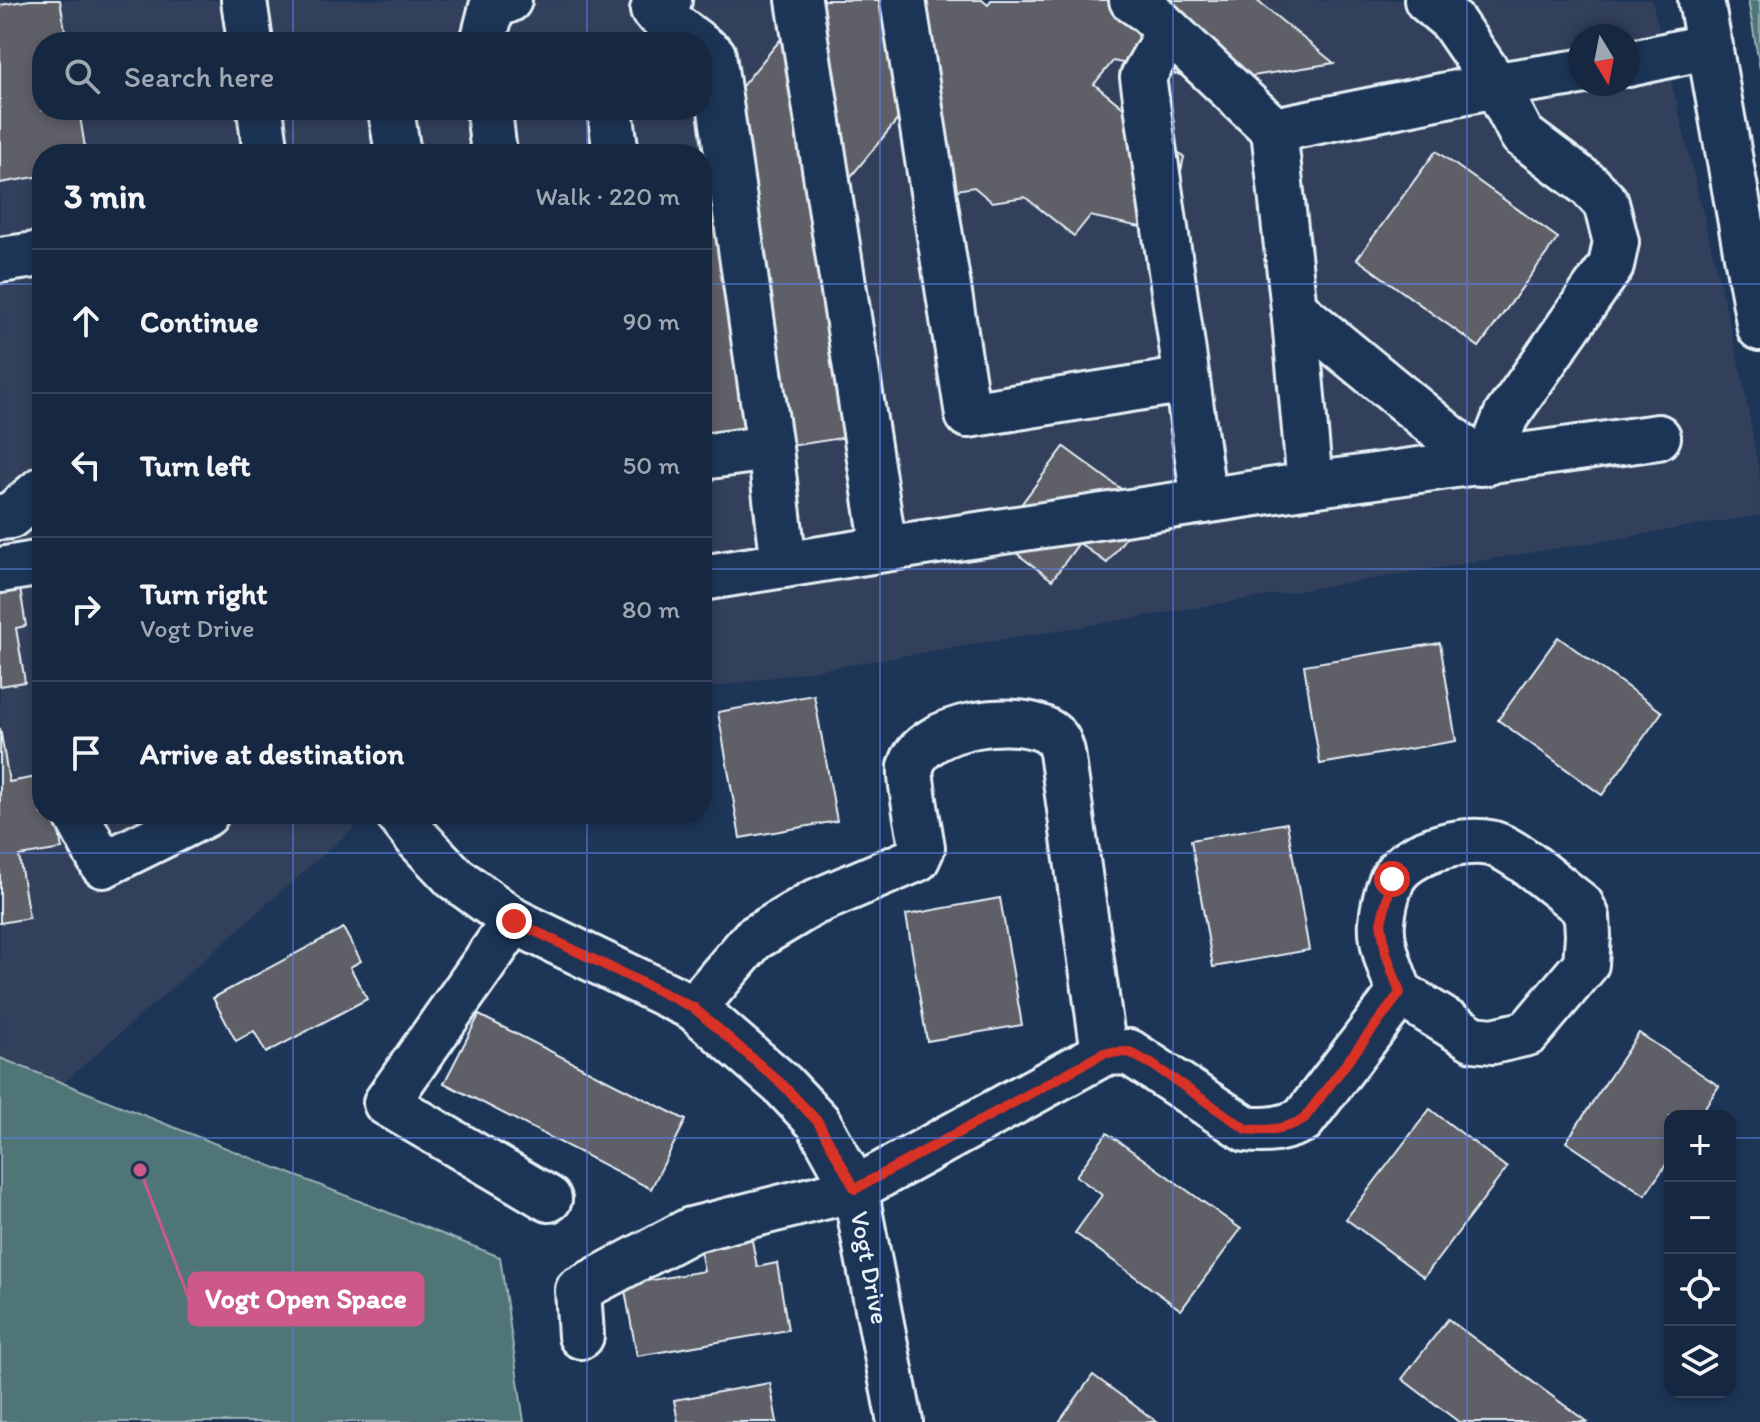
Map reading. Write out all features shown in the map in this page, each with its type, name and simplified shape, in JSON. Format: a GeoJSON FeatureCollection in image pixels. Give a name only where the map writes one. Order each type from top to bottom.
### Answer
{"type":"FeatureCollection","features":[{"type":"Feature","properties":{"kind":"street"},"geometry":{"type":"LineString","coordinates":[[244,0],[249,32]]}},
{"type":"Feature","properties":{"kind":"street"},"geometry":{"type":"LineString","coordinates":[[486,32],[492,7],[509,0]]}},
{"type":"Feature","properties":{"kind":"street"},"geometry":{"type":"LineString","coordinates":[[799,0],[884,549]]}},
{"type":"Feature","properties":{"kind":"street"},"geometry":{"type":"LineString","coordinates":[[903,0],[968,415],[1187,380]]}},
{"type":"Feature","properties":{"kind":"street"},"geometry":{"type":"LineString","coordinates":[[1132,0],[1274,130],[1310,485]]}},
{"type":"Feature","properties":{"kind":"street"},"geometry":{"type":"LineString","coordinates":[[1427,0],[1452,21],[1496,85],[1522,135],[1590,186],[1606,203],[1616,242],[1611,266],[1506,416],[1484,463]]}},
{"type":"Feature","properties":{"kind":"street"},"geometry":{"type":"LineString","coordinates":[[1701,0],[1760,328]]}},
{"type":"Feature","properties":{"kind":"street"},"geometry":{"type":"LineString","coordinates":[[653,13],[681,32]]}},
{"type":"Feature","properties":{"kind":"street"},"geometry":{"type":"LineString","coordinates":[[1169,31],[1143,77],[1204,501]]}},
{"type":"Feature","properties":{"kind":"street"},"geometry":{"type":"LineString","coordinates":[[1640,61],[1710,46]]}},
{"type":"Feature","properties":{"kind":"street"},"geometry":{"type":"LineString","coordinates":[[712,54],[770,448],[784,565]]}},
{"type":"Feature","properties":{"kind":"street"},"geometry":{"type":"LineString","coordinates":[[1274,130],[1496,85],[1568,74]]}},
{"type":"Feature","properties":{"kind":"street"},"geometry":{"type":"LineString","coordinates":[[261,120],[265,144]]}},
{"type":"Feature","properties":{"kind":"street"},"geometry":{"type":"LineString","coordinates":[[393,120],[396,144]]}},
{"type":"Feature","properties":{"kind":"street"},"geometry":{"type":"LineString","coordinates":[[611,120],[615,144]]}},
{"type":"Feature","properties":{"kind":"street"},"geometry":{"type":"LineString","coordinates":[[0,260],[32,255]]}},
{"type":"Feature","properties":{"kind":"street"},"geometry":{"type":"LineString","coordinates":[[1294,309],[1484,463]]}},
{"type":"Feature","properties":{"kind":"street"},"geometry":{"type":"LineString","coordinates":[[712,576],[1310,485],[1658,437]]}},
{"type":"Feature","properties":{"kind":"street"},"geometry":{"type":"LineString","coordinates":[[712,456],[770,448]]}},
{"type":"Feature","properties":{"kind":"street"},"geometry":{"type":"LineString","coordinates":[[0,517],[10,516],[32,497]]}},
{"type":"Feature","properties":{"kind":"street"},"geometry":{"type":"LineString","coordinates":[[0,570],[32,565]]}},
{"type":"Feature","properties":{"kind":"street"},"geometry":{"type":"LineString","coordinates":[[694,1008],[753,939],[813,903],[917,859],[922,848],[911,768],[920,751],[938,736],[983,724],[1010,721],[1031,723],[1057,738],[1062,752],[1104,1053]]}},
{"type":"Feature","properties":{"kind":"street"},"geometry":{"type":"LineString","coordinates":[[81,824],[103,865],[186,824]]}},
{"type":"Feature","properties":{"kind":"street","name":"Vogt Drive"},"geometry":{"type":"LineString","coordinates":[[406,824],[455,878],[514,921],[694,1008],[783,1085],[818,1122],[855,1189],[900,1422]]}},
{"type":"Feature","properties":{"kind":"street"},"geometry":{"type":"LineString","coordinates":[[1462,842],[1490,843],[1506,849],[1581,905],[1587,917],[1586,964],[1528,1033],[1493,1041],[1474,1039],[1400,993],[1386,953],[1381,923],[1392,879],[1406,864],[1432,849],[1462,842]]}},
{"type":"Feature","properties":{"kind":"street"},"geometry":{"type":"LineString","coordinates":[[514,921],[386,1103],[549,1199]]}},
{"type":"Feature","properties":{"kind":"street"},"geometry":{"type":"LineString","coordinates":[[581,1336],[578,1290],[691,1230],[855,1189],[1104,1053],[1129,1052],[1246,1129],[1281,1129],[1303,1120],[1400,993]]}},
{"type":"Feature","properties":{"kind":"shaded area"},"geometry":{"type":"Polygon","coordinates":[[[0,0],[1652,0],[1743,380],[1760,478],[1760,515],[712,687],[712,144],[32,144],[32,824],[358,824],[62,1084],[0,1058],[0,0]]]}},
{"type":"Feature","properties":{"kind":"green space"},"geometry":{"type":"Polygon","coordinates":[[[1748,0],[1760,0],[1760,69],[1748,0]]]}},
{"type":"Feature","properties":{"kind":"green space"},"geometry":{"type":"Polygon","coordinates":[[[0,1058],[500,1257],[524,1422],[0,1422],[0,1058]]]}},
{"type":"Feature","properties":{"kind":"building"},"geometry":{"type":"Polygon","coordinates":[[[30,0],[60,0],[65,32],[32,32],[32,120],[81,120],[84,144],[32,144],[32,178],[0,183],[0,5],[30,0]]]}},
{"type":"Feature","properties":{"kind":"building"},"geometry":{"type":"Polygon","coordinates":[[[813,0],[982,0],[988,5],[991,0],[1256,0],[1334,63],[1215,82],[1113,61],[1094,84],[1184,157],[1168,233],[1090,216],[1074,236],[1025,197],[992,202],[974,187],[951,191],[929,144],[898,119],[834,197],[860,435],[712,458],[712,154],[728,134],[724,108],[813,0]]]}},
{"type":"Feature","properties":{"kind":"building"},"geometry":{"type":"Polygon","coordinates":[[[1436,151],[1558,238],[1479,347],[1357,259],[1436,151]]]}},
{"type":"Feature","properties":{"kind":"building"},"geometry":{"type":"Polygon","coordinates":[[[1064,447],[1147,508],[1107,563],[1079,543],[1052,580],[996,538],[1064,447]]]}},
{"type":"Feature","properties":{"kind":"building"},"geometry":{"type":"Polygon","coordinates":[[[20,588],[26,626],[16,628],[25,682],[0,686],[0,591],[20,588]]]}},
{"type":"Feature","properties":{"kind":"building"},"geometry":{"type":"Polygon","coordinates":[[[1558,637],[1662,712],[1602,795],[1498,720],[1558,637]]]}},
{"type":"Feature","properties":{"kind":"building"},"geometry":{"type":"Polygon","coordinates":[[[1440,643],[1456,741],[1320,764],[1304,665],[1440,643]]]}},
{"type":"Feature","properties":{"kind":"building"},"geometry":{"type":"Polygon","coordinates":[[[814,695],[837,821],[740,838],[718,712],[814,695]]]}},
{"type":"Feature","properties":{"kind":"building"},"geometry":{"type":"Polygon","coordinates":[[[0,728],[9,782],[32,778],[32,824],[58,824],[62,849],[19,856],[29,918],[0,923],[0,728]]]}},
{"type":"Feature","properties":{"kind":"building"},"geometry":{"type":"Polygon","coordinates":[[[1287,823],[1309,950],[1213,967],[1191,840],[1287,823]]]}},
{"type":"Feature","properties":{"kind":"building"},"geometry":{"type":"Polygon","coordinates":[[[1000,898],[1022,1025],[927,1041],[906,915],[1000,898]]]}},
{"type":"Feature","properties":{"kind":"building"},"geometry":{"type":"Polygon","coordinates":[[[343,928],[361,961],[350,967],[367,999],[266,1053],[254,1031],[236,1041],[213,998],[343,928]]]}},
{"type":"Feature","properties":{"kind":"building"},"geometry":{"type":"Polygon","coordinates":[[[479,1015],[686,1120],[651,1189],[444,1083],[479,1015]]]}},
{"type":"Feature","properties":{"kind":"building"},"geometry":{"type":"Polygon","coordinates":[[[1639,1033],[1719,1086],[1703,1110],[1664,1110],[1664,1168],[1645,1195],[1566,1142],[1639,1033]]]}},
{"type":"Feature","properties":{"kind":"building"},"geometry":{"type":"Polygon","coordinates":[[[1430,1109],[1507,1168],[1424,1277],[1346,1219],[1430,1109]]]}},
{"type":"Feature","properties":{"kind":"building"},"geometry":{"type":"Polygon","coordinates":[[[1107,1133],[1241,1229],[1181,1310],[1075,1233],[1102,1195],[1076,1176],[1107,1133]]]}},
{"type":"Feature","properties":{"kind":"building"},"geometry":{"type":"Polygon","coordinates":[[[751,1235],[757,1267],[777,1263],[788,1330],[637,1356],[624,1285],[704,1271],[699,1244],[751,1235]]]}},
{"type":"Feature","properties":{"kind":"building"},"geometry":{"type":"Polygon","coordinates":[[[1448,1319],[1587,1422],[1459,1422],[1402,1379],[1448,1319]]]}},
{"type":"Feature","properties":{"kind":"building"},"geometry":{"type":"Polygon","coordinates":[[[1093,1375],[1157,1422],[1059,1422],[1093,1375]]]}},
{"type":"Feature","properties":{"kind":"building"},"geometry":{"type":"Polygon","coordinates":[[[770,1383],[777,1422],[678,1422],[674,1400],[770,1383]]]}},
{"type":"Feature","properties":{"kind":"place","name":"Vogt Open Space"},"geometry":{"type":"Point","coordinates":[140,1170]}},
{"type":"Feature","properties":{"kind":"route"},"geometry":{"type":"LineString","coordinates":[[514,921],[694,1008],[783,1085],[818,1122],[855,1189],[1104,1053],[1129,1052],[1246,1129],[1281,1129],[1303,1120],[1400,993],[1386,953],[1381,923],[1392,879]]}}]}
